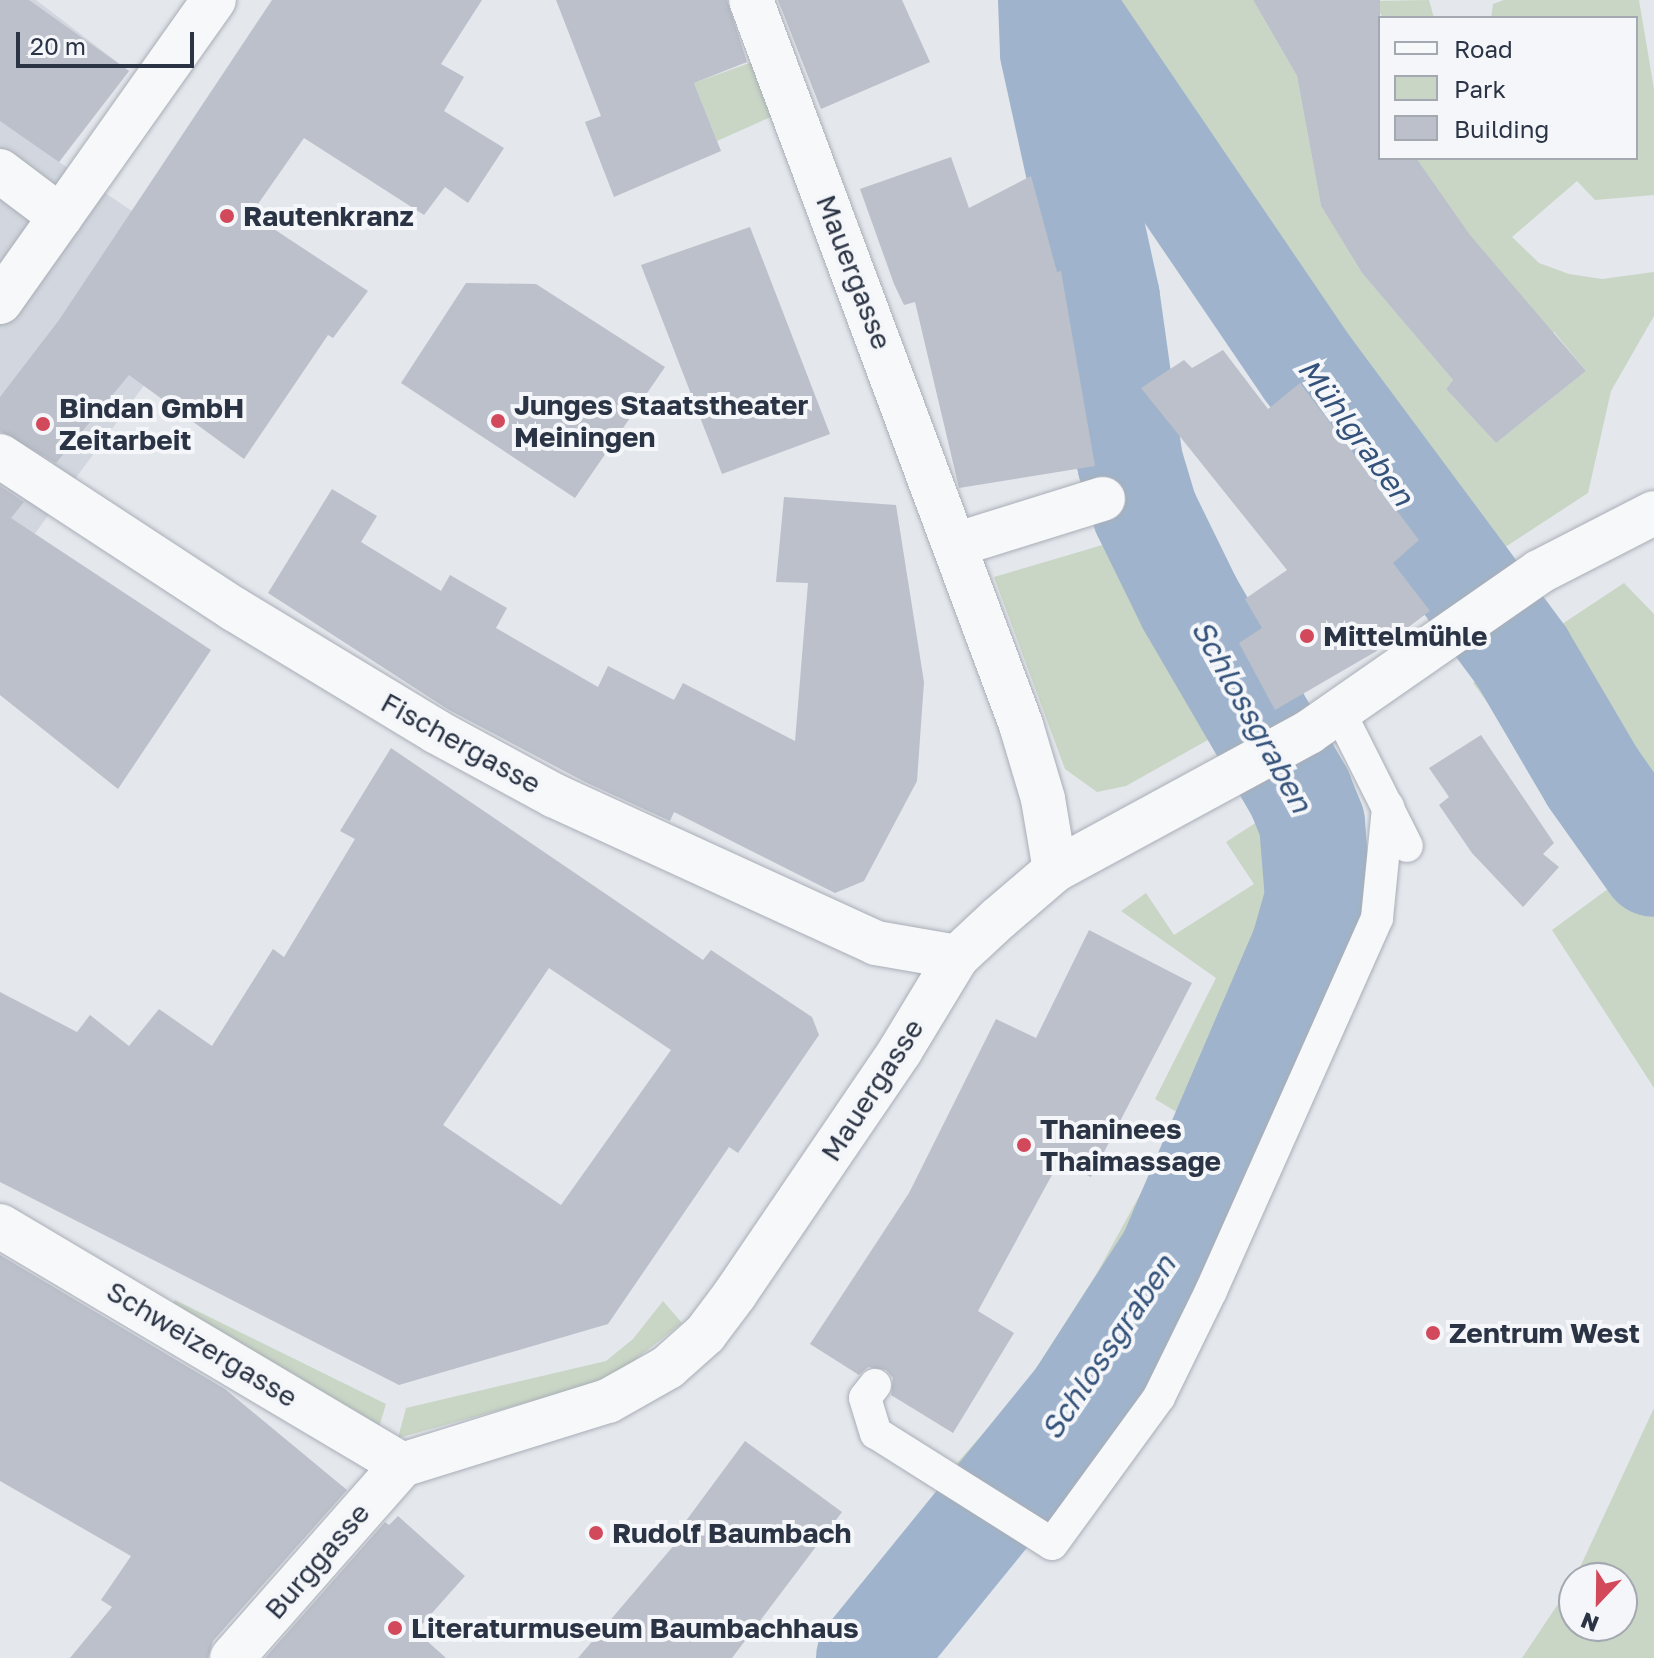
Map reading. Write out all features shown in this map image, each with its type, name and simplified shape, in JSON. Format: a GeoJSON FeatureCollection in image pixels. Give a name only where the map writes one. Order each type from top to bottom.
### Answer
{"type":"FeatureCollection","features":[{"type":"Feature","properties":{"kind":"street"},"geometry":{"type":"LineString","coordinates":[[0,302],[214,0]]}},
{"type":"Feature","properties":{"kind":"street","name":"Mauergasse"},"geometry":{"type":"LineString","coordinates":[[402,1465],[624,1395],[668,1367],[705,1334],[859,1113],[957,957],[1055,870],[1043,799],[1021,725],[751,0]]}},
{"type":"Feature","properties":{"kind":"street"},"geometry":{"type":"LineString","coordinates":[[0,171],[61,217]]}},
{"type":"Feature","properties":{"kind":"street","name":"Fischergasse"},"geometry":{"type":"LineString","coordinates":[[0,456],[234,609],[437,732],[566,802],[876,943],[957,957]]}},
{"type":"Feature","properties":{"kind":"street"},"geometry":{"type":"LineString","coordinates":[[955,545],[1103,499]]}},
{"type":"Feature","properties":{"kind":"street"},"geometry":{"type":"LineString","coordinates":[[1055,870],[1225,780],[1324,722],[1539,572],[1654,513]]}},
{"type":"Feature","properties":{"kind":"street","name":"Schweizergasse"},"geometry":{"type":"LineString","coordinates":[[0,1226],[402,1465]]}},
{"type":"Feature","properties":{"kind":"street","name":"Burggasse"},"geometry":{"type":"LineString","coordinates":[[232,1658],[402,1465]]}},
{"type":"Feature","properties":{"kind":"lane"},"geometry":{"type":"LineString","coordinates":[[1324,722],[1388,807],[1407,846]]}},
{"type":"Feature","properties":{"kind":"lane"},"geometry":{"type":"LineString","coordinates":[[875,1385],[865,1398],[876,1433],[1052,1544],[1159,1397],[1377,918],[1388,807]]}},
{"type":"Feature","properties":{"kind":"shaded area"},"geometry":{"type":"Polygon","coordinates":[[[0,0],[36,0],[129,71],[59,162],[226,274],[0,581],[0,0]]]}},
{"type":"Feature","properties":{"kind":"green space"},"geometry":{"type":"Polygon","coordinates":[[[1083,0],[1253,0],[1297,76],[1321,206],[1362,273],[1453,380],[1446,389],[1496,443],[1586,371],[1554,332],[1546,338],[1475,258],[1455,214],[1414,160],[1638,160],[1638,16],[1491,16],[1493,4],[1504,0],[1639,0],[1654,89],[1654,195],[1595,200],[1577,181],[1512,237],[1539,263],[1569,274],[1602,279],[1654,272],[1654,316],[1611,391],[1588,493],[1476,566],[1418,498],[1268,298],[1083,0]]]}},
{"type":"Feature","properties":{"kind":"green space"},"geometry":{"type":"Polygon","coordinates":[[[1429,0],[1433,16],[1382,16],[1373,1],[1429,0]]]}},
{"type":"Feature","properties":{"kind":"green space"},"geometry":{"type":"Polygon","coordinates":[[[755,61],[775,115],[717,141],[694,83],[755,61]]]}},
{"type":"Feature","properties":{"kind":"green space"},"geometry":{"type":"Polygon","coordinates":[[[1128,514],[1238,723],[1126,786],[1097,792],[1065,769],[994,577],[1116,541],[1112,520],[1128,514]]]}},
{"type":"Feature","properties":{"kind":"green space"},"geometry":{"type":"Polygon","coordinates":[[[1624,583],[1654,614],[1654,1088],[1552,930],[1620,880],[1473,683],[1624,583]]]}},
{"type":"Feature","properties":{"kind":"green space"},"geometry":{"type":"Polygon","coordinates":[[[1334,772],[1362,825],[1351,919],[1191,1289],[1139,1384],[1045,1517],[956,1464],[1023,1389],[1097,1273],[1183,1116],[1155,1099],[1216,978],[1121,911],[1146,893],[1174,935],[1254,884],[1226,842],[1334,772]]]}},
{"type":"Feature","properties":{"kind":"green space"},"geometry":{"type":"Polygon","coordinates":[[[175,1300],[386,1404],[377,1434],[167,1312],[175,1300]]]}},
{"type":"Feature","properties":{"kind":"green space"},"geometry":{"type":"Polygon","coordinates":[[[663,1301],[682,1323],[609,1380],[398,1438],[406,1408],[606,1361],[633,1339],[663,1301]]]}},
{"type":"Feature","properties":{"kind":"green space"},"geometry":{"type":"Polygon","coordinates":[[[1654,1408],[1654,1658],[1522,1658],[1558,1604],[1558,1642],[1638,1642],[1638,1562],[1582,1562],[1654,1408]]]}},
{"type":"Feature","properties":{"kind":"building"},"geometry":{"type":"Polygon","coordinates":[[[0,0],[29,0],[129,71],[59,162],[0,121],[0,0]]]}},
{"type":"Feature","properties":{"kind":"building"},"geometry":{"type":"Polygon","coordinates":[[[272,0],[482,0],[441,64],[464,77],[444,111],[504,148],[468,203],[445,187],[424,215],[304,138],[251,214],[368,291],[333,338],[328,335],[244,459],[129,375],[56,463],[0,431],[0,397],[59,320],[272,0]]]}},
{"type":"Feature","properties":{"kind":"building"},"geometry":{"type":"Polygon","coordinates":[[[556,0],[727,0],[747,62],[694,83],[721,151],[614,197],[585,122],[601,116],[556,0]]]}},
{"type":"Feature","properties":{"kind":"building"},"geometry":{"type":"Polygon","coordinates":[[[778,0],[902,0],[930,62],[821,109],[778,0]]]}},
{"type":"Feature","properties":{"kind":"building"},"geometry":{"type":"Polygon","coordinates":[[[1253,0],[1380,0],[1378,160],[1417,160],[1470,235],[1586,371],[1496,443],[1446,389],[1453,380],[1362,273],[1321,206],[1297,76],[1253,0]]]}},
{"type":"Feature","properties":{"kind":"building"},"geometry":{"type":"Polygon","coordinates":[[[951,157],[969,208],[1031,176],[1057,272],[1061,271],[1095,466],[959,488],[915,302],[904,305],[860,189],[951,157]]]}},
{"type":"Feature","properties":{"kind":"building"},"geometry":{"type":"Polygon","coordinates":[[[750,227],[830,434],[722,474],[641,265],[750,227]]]}},
{"type":"Feature","properties":{"kind":"building","name":"Rautenkranz"},"geometry":{"type":"Polygon","coordinates":[[[466,283],[536,284],[665,367],[575,498],[401,383],[466,283]]]}},
{"type":"Feature","properties":{"kind":"building"},"geometry":{"type":"Polygon","coordinates":[[[1223,350],[1268,409],[1300,383],[1419,540],[1393,563],[1430,611],[1375,652],[1275,710],[1239,643],[1262,628],[1245,599],[1287,570],[1141,388],[1184,360],[1192,368],[1223,350]]]}},
{"type":"Feature","properties":{"kind":"building"},"geometry":{"type":"Polygon","coordinates":[[[0,486],[24,502],[11,518],[211,650],[118,789],[0,695],[0,486]]]}},
{"type":"Feature","properties":{"kind":"building"},"geometry":{"type":"Polygon","coordinates":[[[332,489],[377,516],[361,542],[441,591],[450,575],[507,608],[496,628],[598,687],[608,666],[674,700],[683,683],[795,741],[808,583],[776,582],[784,497],[896,505],[924,682],[917,781],[864,881],[835,893],[674,812],[670,821],[585,782],[449,710],[268,593],[332,489]]]}},
{"type":"Feature","properties":{"kind":"building"},"geometry":{"type":"Polygon","coordinates":[[[1481,735],[1554,843],[1543,854],[1559,867],[1523,907],[1472,853],[1439,805],[1449,797],[1429,768],[1481,735]]]}},
{"type":"Feature","properties":{"kind":"building"},"geometry":{"type":"Polygon","coordinates":[[[391,748],[703,960],[711,950],[812,1017],[819,1035],[738,1153],[729,1147],[608,1324],[399,1385],[0,1182],[0,992],[77,1032],[90,1015],[129,1046],[159,1009],[212,1046],[273,949],[284,957],[355,839],[340,831],[391,748]],[[549,968],[443,1125],[561,1205],[671,1050],[549,968]]]}},
{"type":"Feature","properties":{"kind":"building"},"geometry":{"type":"Polygon","coordinates":[[[1089,930],[1192,983],[1091,1177],[1059,1162],[978,1311],[1014,1333],[953,1433],[891,1395],[893,1378],[886,1370],[868,1367],[859,1375],[810,1344],[909,1193],[996,1019],[1036,1038],[1089,930]]]}},
{"type":"Feature","properties":{"kind":"building"},"geometry":{"type":"Polygon","coordinates":[[[0,1255],[225,1389],[347,1490],[213,1641],[208,1658],[70,1658],[112,1607],[101,1600],[131,1556],[0,1481],[0,1255]]]}},
{"type":"Feature","properties":{"kind":"building"},"geometry":{"type":"Polygon","coordinates":[[[745,1441],[842,1512],[732,1658],[578,1658],[681,1537],[677,1533],[745,1441]]]}},
{"type":"Feature","properties":{"kind":"building"},"geometry":{"type":"Polygon","coordinates":[[[398,1516],[465,1576],[416,1631],[446,1658],[265,1658],[385,1522],[389,1525],[398,1516]]]}},
{"type":"Feature","properties":{"kind":"waterway","name":"Schlossgraben"},"geometry":{"type":"LineString","coordinates":[[869,1658],[1080,1398],[1172,1255],[1304,947],[1318,898],[1312,823],[1300,793],[1190,604],[1145,512],[1130,462],[1107,298],[1053,52],[1051,0]]}},
{"type":"Feature","properties":{"kind":"waterway","name":"Mühlgraben"},"geometry":{"type":"LineString","coordinates":[[1064,10],[1309,370],[1522,657],[1593,778],[1654,864]]}},
{"type":"Feature","properties":{"kind":"place","name":"Rautenkranz"},"geometry":{"type":"Point","coordinates":[227,216]}},
{"type":"Feature","properties":{"kind":"place","name":"Junges Staatstheater Meiningen"},"geometry":{"type":"Point","coordinates":[498,421]}},
{"type":"Feature","properties":{"kind":"place","name":"Bindan GmbH Zeitarbeit"},"geometry":{"type":"Point","coordinates":[43,424]}},
{"type":"Feature","properties":{"kind":"place","name":"Mittelmühle"},"geometry":{"type":"Point","coordinates":[1307,636]}},
{"type":"Feature","properties":{"kind":"place","name":"Thaninees Thaimassage"},"geometry":{"type":"Point","coordinates":[1024,1145]}},
{"type":"Feature","properties":{"kind":"place","name":"Zentrum West"},"geometry":{"type":"Point","coordinates":[1433,1333]}},
{"type":"Feature","properties":{"kind":"place","name":"Rudolf Baumbach"},"geometry":{"type":"Point","coordinates":[596,1533]}},
{"type":"Feature","properties":{"kind":"place","name":"Literaturmuseum Baumbachhaus"},"geometry":{"type":"Point","coordinates":[395,1628]}}]}
